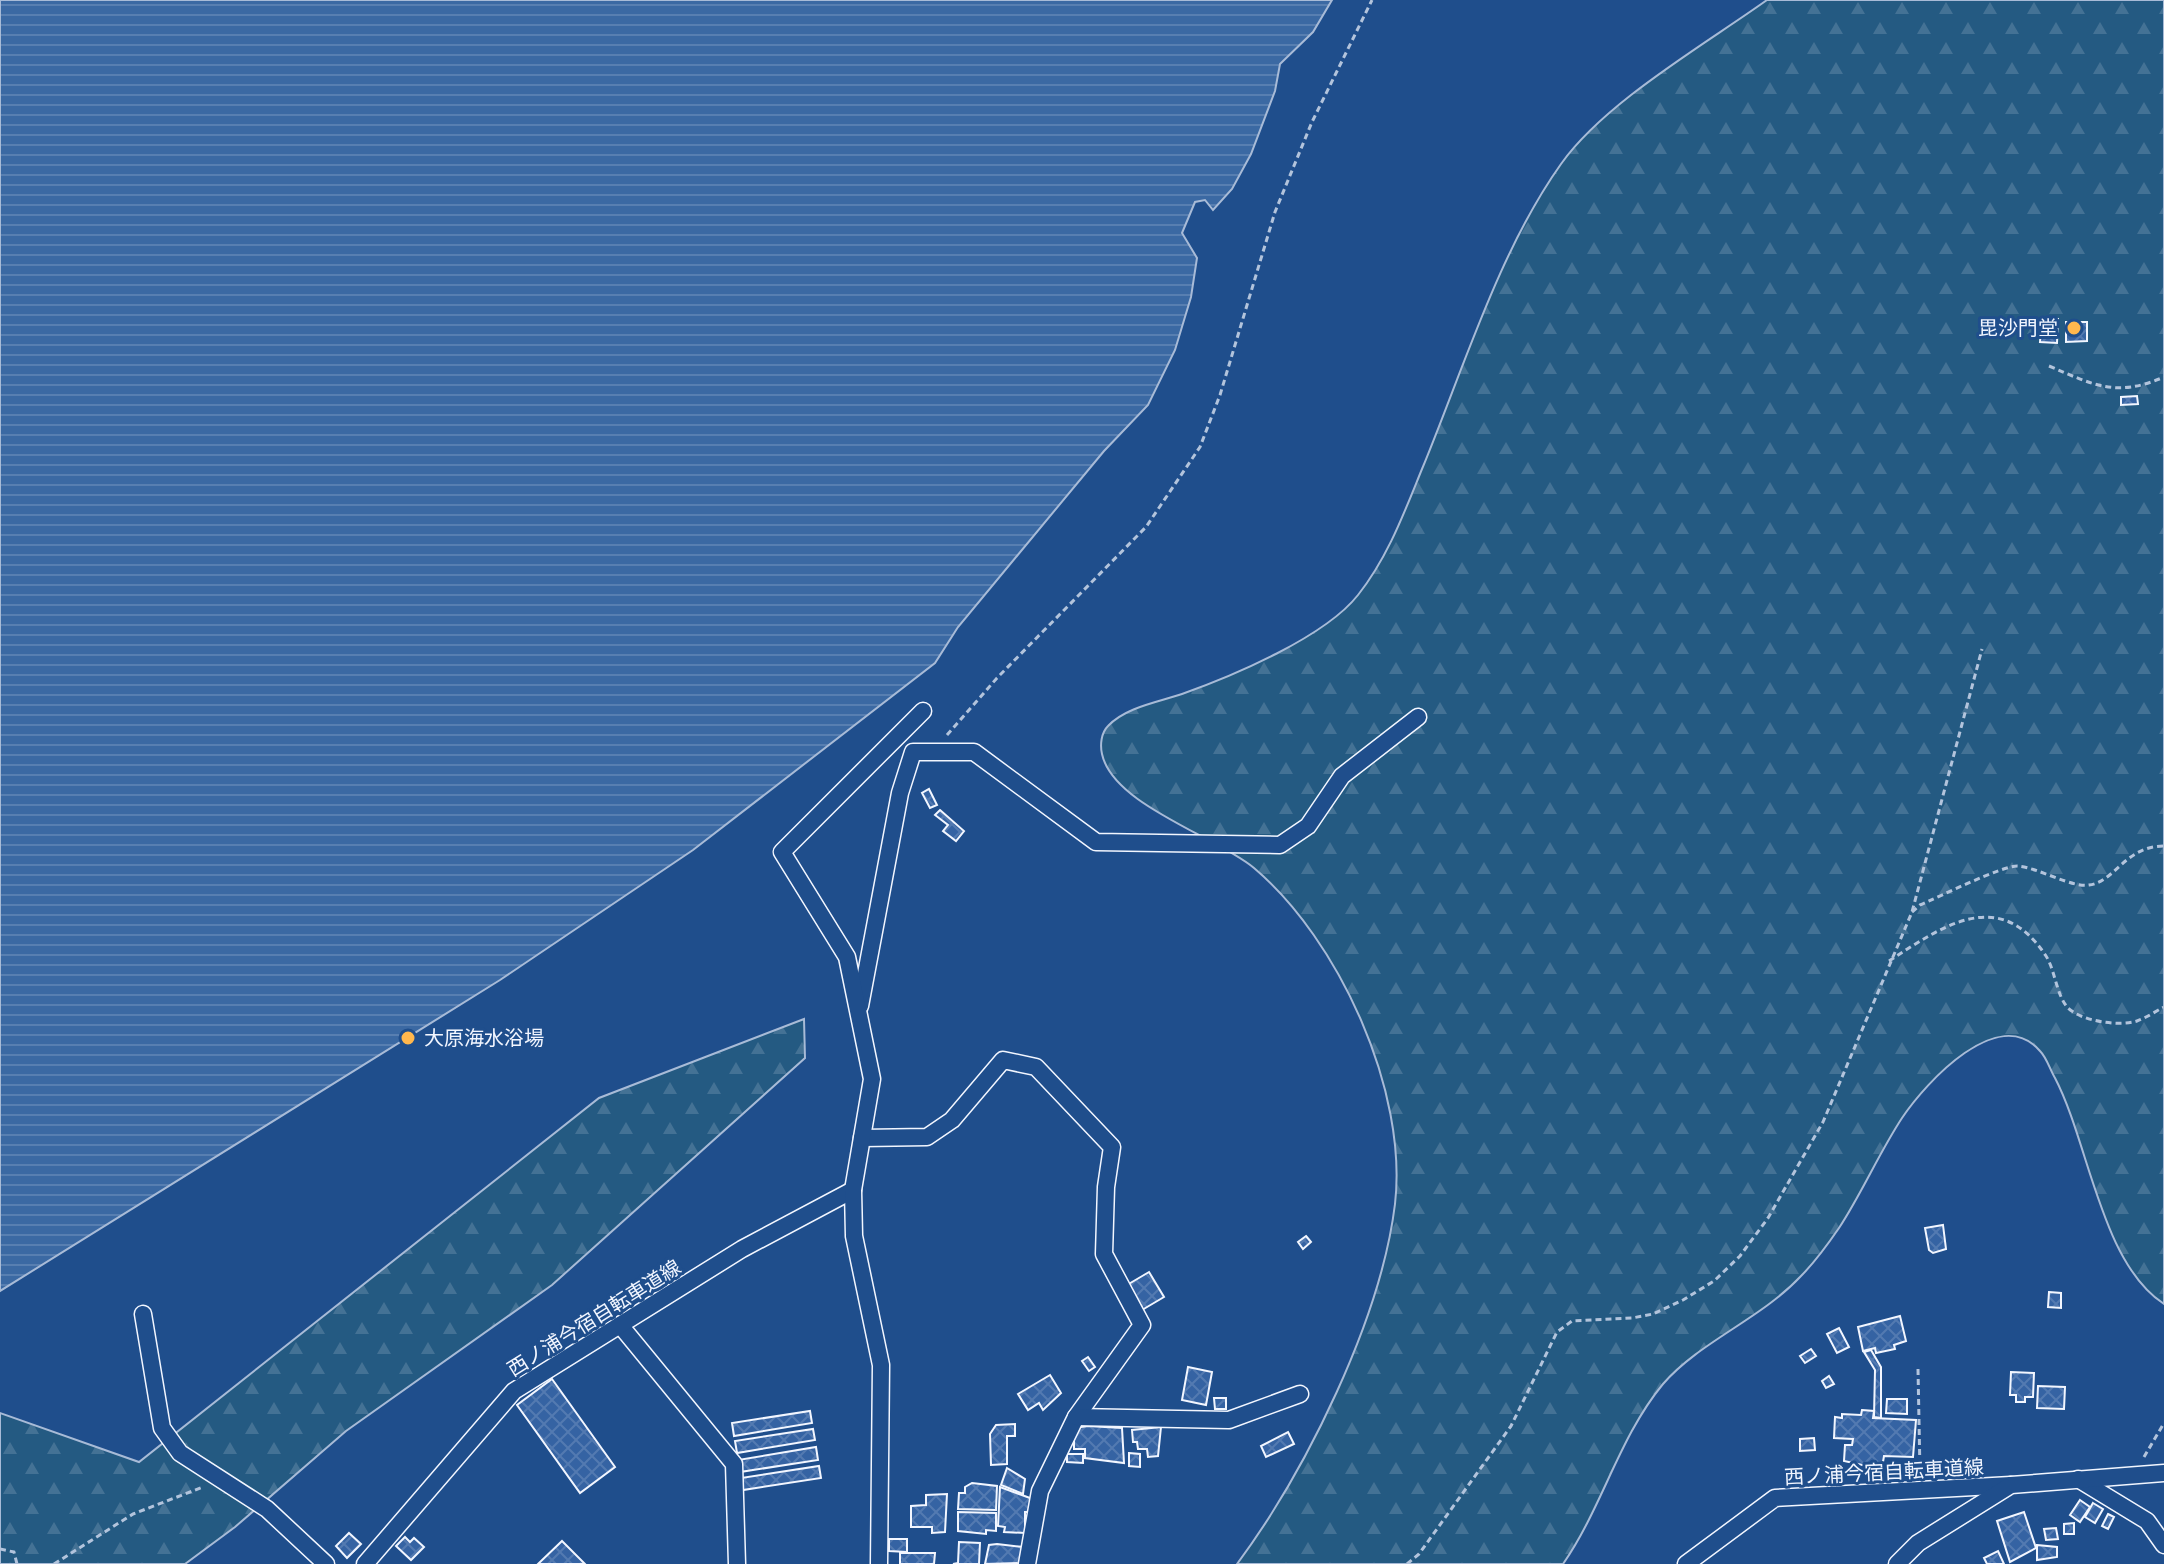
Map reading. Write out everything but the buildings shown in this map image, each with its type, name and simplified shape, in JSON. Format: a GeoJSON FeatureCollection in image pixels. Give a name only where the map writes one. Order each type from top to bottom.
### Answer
{"type":"FeatureCollection","features":[{"type":"Feature","properties":{"kind":"street"},"geometry":{"type":"LineString","coordinates":[[879,1564],[881,1365],[854,1236],[853,1190],[872,1079],[847,957],[782,852],[923,711]]}},
{"type":"Feature","properties":{"kind":"street"},"geometry":{"type":"LineString","coordinates":[[859,1012],[900,793],[913,752],[974,752],[1096,842],[1280,845],[1308,826],[1342,776],[1418,717]]}},
{"type":"Feature","properties":{"kind":"street"},"geometry":{"type":"LineString","coordinates":[[862,1138],[927,1137],[952,1120],[1003,1060],[1036,1067],[1112,1147],[1106,1187],[1104,1254],[1142,1325],[1076,1417],[1040,1491],[1027,1564]]}},
{"type":"Feature","properties":{"kind":"street","name":"西ノ浦今宿自転車道線"},"geometry":{"type":"LineString","coordinates":[[365,1564],[514,1391],[742,1249],[853,1190]]}},
{"type":"Feature","properties":{"kind":"street"},"geometry":{"type":"LineString","coordinates":[[143,1314],[162,1428],[180,1453],[267,1509],[326,1564]]}},
{"type":"Feature","properties":{"kind":"street"},"geometry":{"type":"LineString","coordinates":[[620,1325],[734,1464],[737,1564]]}},
{"type":"Feature","properties":{"kind":"street"},"geometry":{"type":"LineString","coordinates":[[1076,1417],[1229,1420],[1300,1394]]}},
{"type":"Feature","properties":{"kind":"street"},"geometry":{"type":"LineString","coordinates":[[2134,1474],[2164,1473]]}},
{"type":"Feature","properties":{"kind":"street","name":"西ノ浦今宿自転車道線"},"geometry":{"type":"LineString","coordinates":[[1686,1564],[1775,1498],[2011,1485],[2134,1474]]}},
{"type":"Feature","properties":{"kind":"street"},"geometry":{"type":"LineString","coordinates":[[2078,1479],[2147,1521],[2164,1545]]}},
{"type":"Feature","properties":{"kind":"street"},"geometry":{"type":"LineString","coordinates":[[1897,1564],[1918,1543],[2011,1485]]}},
{"type":"Feature","properties":{"kind":"path"},"geometry":{"type":"LineString","coordinates":[[946,737],[997,678],[1146,527],[1200,447],[1220,395],[1275,212],[1312,122],[1372,0]]}},
{"type":"Feature","properties":{"kind":"path"},"geometry":{"type":"LineString","coordinates":[[2049,366],[2099,387],[2121,390],[2141,387],[2164,377]]}},
{"type":"Feature","properties":{"kind":"path"},"geometry":{"type":"LineString","coordinates":[[1407,1564],[1419,1554],[1493,1454],[1511,1426],[1557,1332],[1572,1321],[1653,1314],[1714,1281],[1740,1256],[1768,1218],[1823,1122],[1912,912],[1982,649]]}},
{"type":"Feature","properties":{"kind":"path"},"geometry":{"type":"LineString","coordinates":[[1912,912],[1920,905],[2013,866],[2041,870],[2085,886],[2094,884],[2130,855],[2148,846],[2164,846]]}},
{"type":"Feature","properties":{"kind":"path"},"geometry":{"type":"LineString","coordinates":[[1889,961],[1944,927],[1986,915],[2024,927],[2048,958],[2067,1007],[2092,1020],[2136,1022],[2164,1007]]}},
{"type":"Feature","properties":{"kind":"path"},"geometry":{"type":"LineString","coordinates":[[1918,1369],[1921,1489]]}},
{"type":"Feature","properties":{"kind":"path"},"geometry":{"type":"LineString","coordinates":[[2134,1474],[2164,1423]]}},
{"type":"Feature","properties":{"kind":"path"},"geometry":{"type":"LineString","coordinates":[[54,1564],[133,1514],[204,1487]]}},
{"type":"Feature","properties":{"kind":"path"},"geometry":{"type":"LineString","coordinates":[[0,1549],[14,1552],[17,1564]]}},
{"type":"Feature","properties":{"kind":"green space"},"geometry":{"type":"Polygon","coordinates":[[[1767,0],[2164,0],[2164,1304],[2143,1285],[2125,1261],[2099,1200],[2067,1105],[2042,1054],[2023,1039],[2005,1036],[1965,1053],[1945,1068],[1913,1103],[1839,1228],[1806,1271],[1768,1305],[1694,1355],[1663,1384],[1634,1427],[1589,1520],[1563,1564],[1237,1564],[1263,1527],[1314,1440],[1357,1344],[1374,1296],[1395,1204],[1396,1160],[1390,1114],[1379,1067],[1361,1021],[1314,935],[1285,898],[1254,868],[1125,789],[1110,772],[1102,754],[1102,736],[1115,719],[1124,714],[1226,677],[1277,654],[1324,626],[1358,595],[1387,550],[1402,518],[1484,312],[1519,234],[1561,164],[1580,141],[1629,97],[1767,0]]]}},
{"type":"Feature","properties":{"kind":"green space"},"geometry":{"type":"Polygon","coordinates":[[[804,1019],[805,1058],[552,1285],[346,1431],[235,1527],[185,1564],[0,1564],[0,1413],[139,1462],[599,1098],[804,1019]]]}},
{"type":"Feature","properties":{"kind":"shaded area"},"geometry":{"type":"Polygon","coordinates":[[[0,0],[1332,0],[1313,32],[1280,64],[1275,91],[1251,154],[1232,189],[1213,210],[1205,200],[1195,202],[1182,233],[1197,258],[1191,297],[1175,350],[1148,405],[1104,451],[958,627],[935,663],[693,850],[500,980],[0,1291],[0,0]]]}},
{"type":"Feature","properties":{"kind":"place","name":"毘沙門堂"},"geometry":{"type":"Point","coordinates":[2074,328]}},
{"type":"Feature","properties":{"kind":"place","name":"大原海水浴場"},"geometry":{"type":"Point","coordinates":[408,1038]}}]}
